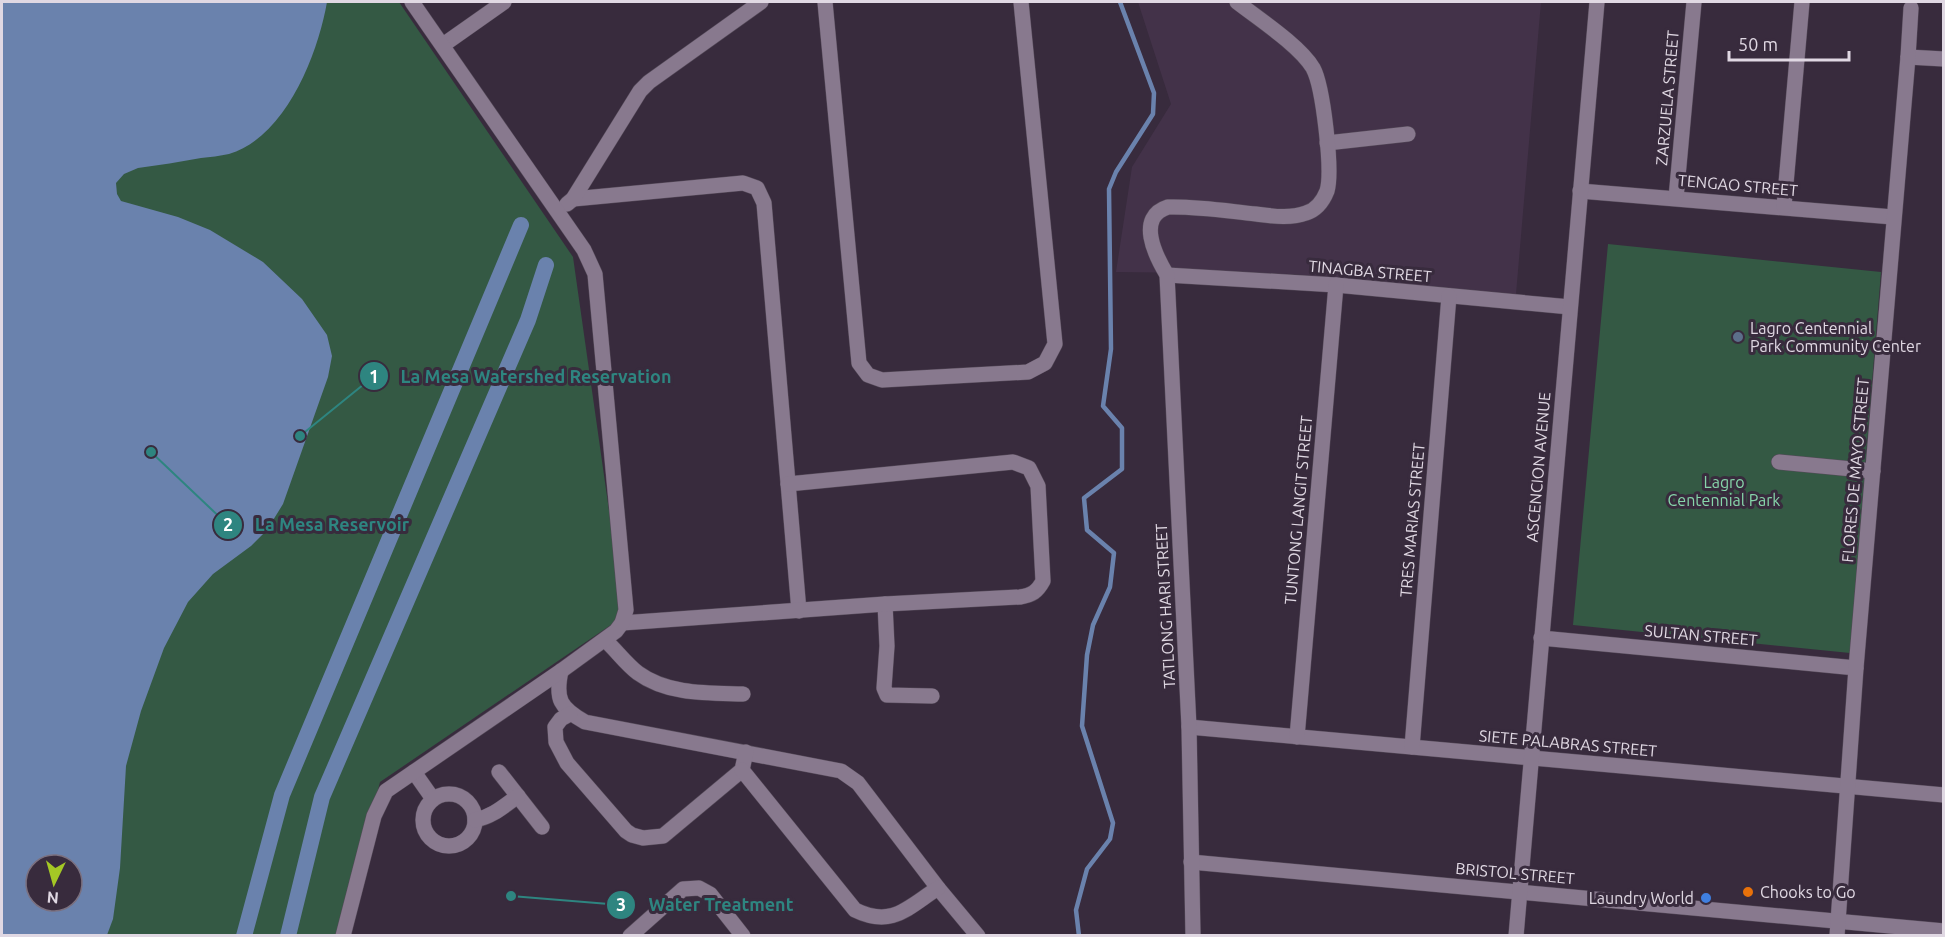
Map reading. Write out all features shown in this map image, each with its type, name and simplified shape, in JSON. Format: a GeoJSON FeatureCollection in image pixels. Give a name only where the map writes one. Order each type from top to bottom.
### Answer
{"type":"FeatureCollection","features":[{"type":"Feature","properties":{"kind":"street"},"geometry":{"type":"LineString","coordinates":[[343,936],[378,804],[386,791],[616,632],[626,610],[595,274],[584,250],[412,2]]}},
{"type":"Feature","properties":{"kind":"street"},"geometry":{"type":"LineString","coordinates":[[443,45],[504,2]]}},
{"type":"Feature","properties":{"kind":"street"},"geometry":{"type":"LineString","coordinates":[[558,212],[573,199],[644,87],[760,2]]}},
{"type":"Feature","properties":{"kind":"street"},"geometry":{"type":"LineString","coordinates":[[825,2],[859,363],[868,375],[882,380],[1028,372],[1045,363],[1054,344],[1022,2]]}},
{"type":"Feature","properties":{"kind":"street"},"geometry":{"type":"LineString","coordinates":[[1167,275],[1153,249],[1151,225],[1153,216],[1158,210],[1180,207],[1283,217],[1304,214],[1313,210],[1322,201],[1328,189],[1327,143],[1320,88],[1314,70],[1304,56],[1237,2]]}},
{"type":"Feature","properties":{"kind":"street","name":"ASCENCION AVENUE"},"geometry":{"type":"LineString","coordinates":[[1516,936],[1597,2]]}},
{"type":"Feature","properties":{"kind":"street","name":"ZARZUELA STREET"},"geometry":{"type":"LineString","coordinates":[[1677,198],[1694,2]]}},
{"type":"Feature","properties":{"kind":"street"},"geometry":{"type":"LineString","coordinates":[[1784,206],[1802,2]]}},
{"type":"Feature","properties":{"kind":"street","name":"FLORES DE MAYO STREET"},"geometry":{"type":"LineString","coordinates":[[1837,928],[1856,668],[1911,8]]}},
{"type":"Feature","properties":{"kind":"street"},"geometry":{"type":"LineString","coordinates":[[1908,57],[1944,59]]}},
{"type":"Feature","properties":{"kind":"street"},"geometry":{"type":"LineString","coordinates":[[1327,143],[1408,134]]}},
{"type":"Feature","properties":{"kind":"street"},"geometry":{"type":"LineString","coordinates":[[573,199],[743,183],[757,188],[764,203],[799,611]]}},
{"type":"Feature","properties":{"kind":"street","name":"TENGAO STREET"},"geometry":{"type":"LineString","coordinates":[[1580,191],[1784,206],[1893,217]]}},
{"type":"Feature","properties":{"kind":"street","name":"TINAGBA STREET"},"geometry":{"type":"LineString","coordinates":[[1167,275],[1336,285],[1570,307]]}},
{"type":"Feature","properties":{"kind":"street","name":"TATLONG HARI STREET"},"geometry":{"type":"LineString","coordinates":[[1167,275],[1189,727],[1193,936]]}},
{"type":"Feature","properties":{"kind":"street","name":"TUNTONG LANGIT STREET"},"geometry":{"type":"LineString","coordinates":[[1297,737],[1336,285]]}},
{"type":"Feature","properties":{"kind":"street","name":"TRES MARIAS STREET"},"geometry":{"type":"LineString","coordinates":[[1412,747],[1449,296]]}},
{"type":"Feature","properties":{"kind":"street"},"geometry":{"type":"LineString","coordinates":[[622,623],[885,604],[1020,597],[1031,595],[1038,590],[1043,581],[1038,486],[1029,468],[1012,462],[788,484]]}},
{"type":"Feature","properties":{"kind":"street"},"geometry":{"type":"LineString","coordinates":[[1779,462],[1873,471]]}},
{"type":"Feature","properties":{"kind":"street"},"geometry":{"type":"LineString","coordinates":[[885,604],[887,646],[884,688],[887,695],[932,696]]}},
{"type":"Feature","properties":{"kind":"street","name":"SULTAN STREET"},"geometry":{"type":"LineString","coordinates":[[1541,638],[1856,668]]}},
{"type":"Feature","properties":{"kind":"street"},"geometry":{"type":"LineString","coordinates":[[605,640],[639,673],[662,685],[696,692],[743,694]]}},
{"type":"Feature","properties":{"kind":"street"},"geometry":{"type":"LineString","coordinates":[[561,672],[558,686],[560,700],[570,714],[585,722],[841,771],[858,783],[938,888],[978,936]]}},
{"type":"Feature","properties":{"kind":"street"},"geometry":{"type":"LineString","coordinates":[[570,714],[561,719],[555,728],[556,742],[567,763],[632,835],[643,838],[663,836],[742,770],[746,752]]}},
{"type":"Feature","properties":{"kind":"street","name":"SIETE PALABRAS STREET"},"geometry":{"type":"LineString","coordinates":[[1189,727],[1944,795]]}},
{"type":"Feature","properties":{"kind":"street"},"geometry":{"type":"LineString","coordinates":[[742,770],[855,910],[871,918],[893,917],[938,888]]}},
{"type":"Feature","properties":{"kind":"street"},"geometry":{"type":"LineString","coordinates":[[414,772],[433,799]]}},
{"type":"Feature","properties":{"kind":"street"},"geometry":{"type":"LineString","coordinates":[[500,772],[542,827]]}},
{"type":"Feature","properties":{"kind":"street"},"geometry":{"type":"LineString","coordinates":[[448,794],[464,799],[470,804],[475,820],[470,835],[457,844],[449,846],[434,841],[424,828],[423,820],[424,812],[433,799],[448,794]]}},
{"type":"Feature","properties":{"kind":"street"},"geometry":{"type":"LineString","coordinates":[[475,820],[492,815],[518,796]]}},
{"type":"Feature","properties":{"kind":"street","name":"BRISTOL STREET"},"geometry":{"type":"LineString","coordinates":[[1191,862],[1519,891],[1837,928],[1944,931]]}},
{"type":"Feature","properties":{"kind":"street"},"geometry":{"type":"LineString","coordinates":[[630,936],[683,889],[699,888],[710,894],[743,936]]}},
{"type":"Feature","properties":{"kind":"shaded area"},"geometry":{"type":"Polygon","coordinates":[[[1138,2],[1541,2],[1516,294],[1291,274],[1116,272],[1132,167],[1171,104],[1138,2]]]}},
{"type":"Feature","properties":{"kind":"green space"},"geometry":{"type":"Polygon","coordinates":[[[2,2],[399,2],[573,257],[624,616],[380,782],[341,935],[2,936],[2,2]]]}},
{"type":"Feature","properties":{"kind":"green space","name":"Lagro Centennial Park"},"geometry":{"type":"Polygon","coordinates":[[[1608,244],[1881,272],[1850,653],[1573,625],[1608,244]]]}},
{"type":"Feature","properties":{"kind":"water"},"geometry":{"type":"Polygon","coordinates":[[[2,2],[327,2],[323,23],[307,68],[283,112],[267,130],[249,145],[229,154],[138,168],[124,174],[116,183],[117,194],[121,201],[178,217],[210,230],[263,262],[302,299],[327,335],[332,356],[328,377],[283,504],[267,530],[251,546],[213,574],[188,602],[164,648],[141,711],[126,766],[120,868],[113,919],[107,935],[2,935],[2,2]]]}},
{"type":"Feature","properties":{"kind":"waterway"},"geometry":{"type":"LineString","coordinates":[[1079,936],[1076,910],[1087,869],[1110,839],[1113,823],[1082,726],[1087,655],[1093,625],[1110,587],[1114,553],[1087,530],[1084,498],[1122,469],[1122,428],[1103,406],[1111,349],[1109,189],[1116,172],[1153,114],[1154,93],[1120,2]]}},
{"type":"Feature","properties":{"kind":"waterway"},"geometry":{"type":"LineString","coordinates":[[244,936],[282,795],[521,225]]}},
{"type":"Feature","properties":{"kind":"waterway"},"geometry":{"type":"LineString","coordinates":[[288,936],[322,797],[528,320],[546,265]]}},
{"type":"Feature","properties":{"kind":"place","name":"Lagro Centennial Park Community Center"},"geometry":{"type":"Point","coordinates":[1738,337]}},
{"type":"Feature","properties":{"kind":"place","name":"La Mesa Watershed Reservation"},"geometry":{"type":"Point","coordinates":[300,436]}},
{"type":"Feature","properties":{"kind":"place","name":"La Mesa Reservoir"},"geometry":{"type":"Point","coordinates":[151,452]}},
{"type":"Feature","properties":{"kind":"place","name":"Chooks to Go"},"geometry":{"type":"Point","coordinates":[1748,892]}},
{"type":"Feature","properties":{"kind":"place","name":"Water Treatment"},"geometry":{"type":"Point","coordinates":[511,896]}},
{"type":"Feature","properties":{"kind":"place","name":"Laundry World"},"geometry":{"type":"Point","coordinates":[1706,898]}}]}
